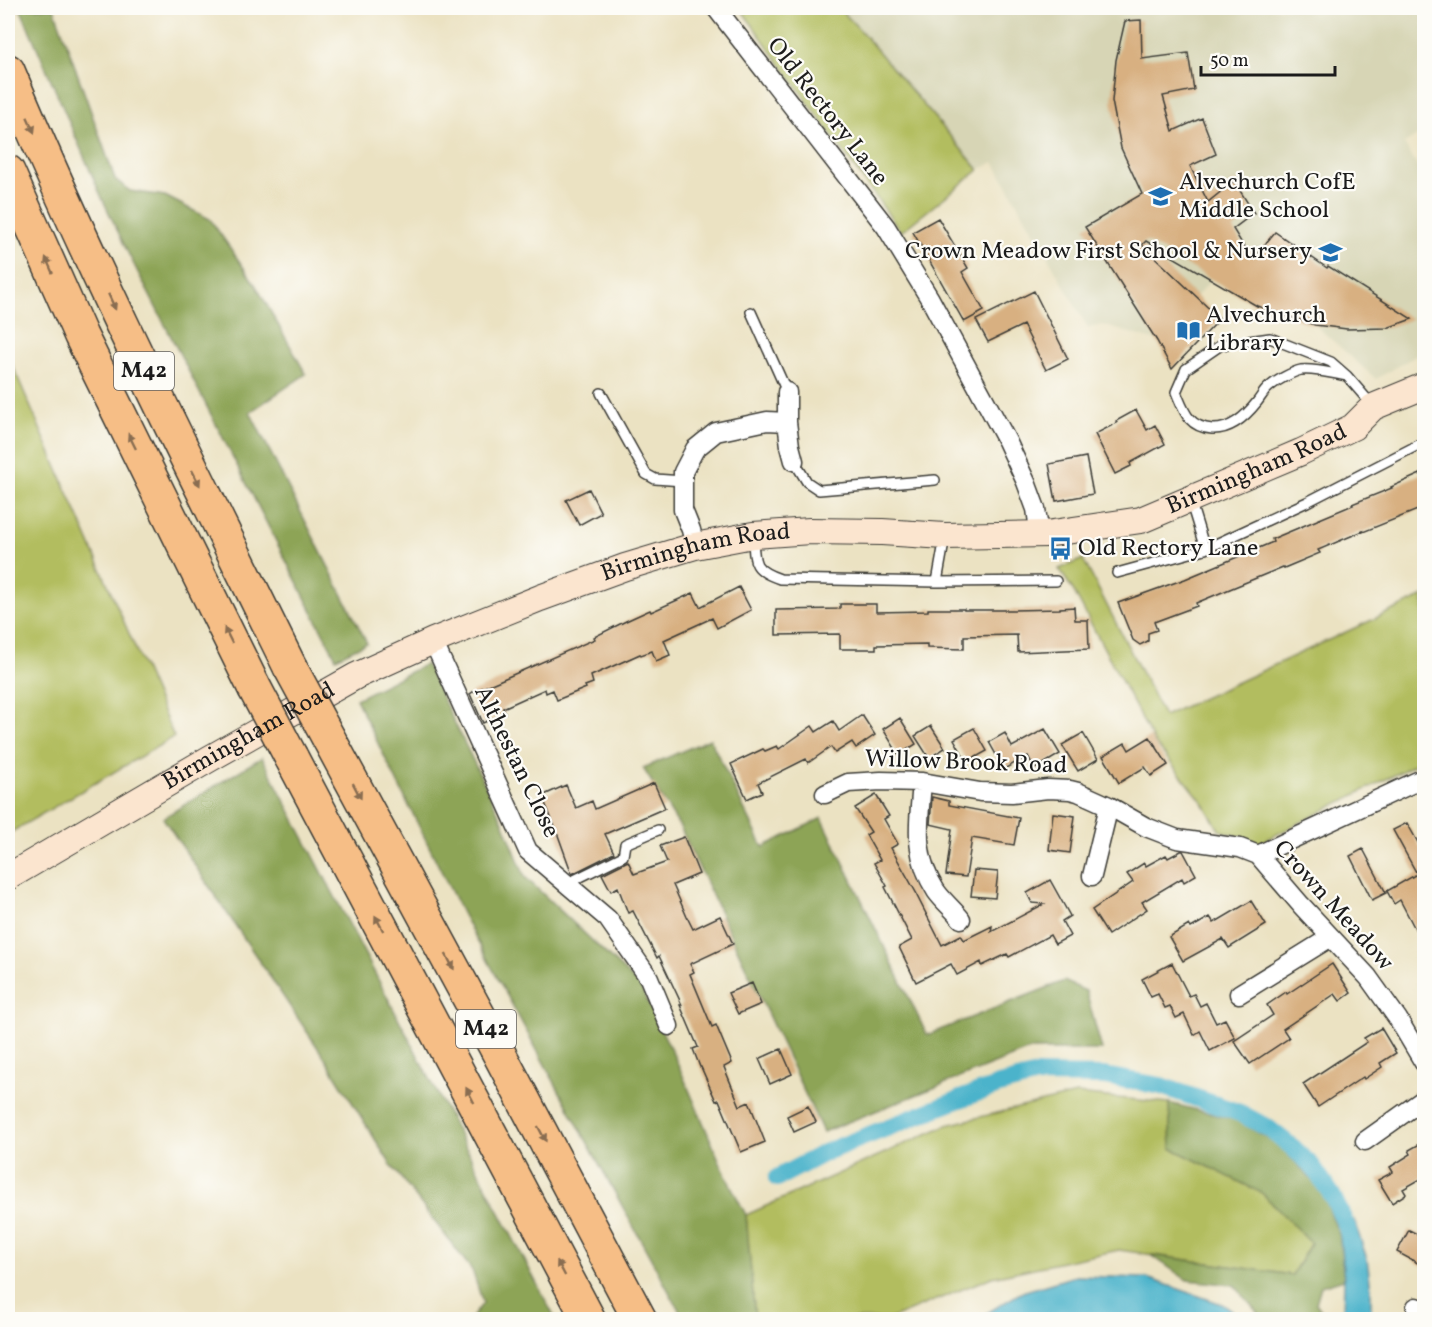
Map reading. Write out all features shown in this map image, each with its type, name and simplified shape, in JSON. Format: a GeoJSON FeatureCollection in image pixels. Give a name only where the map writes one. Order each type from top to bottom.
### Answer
{"type":"FeatureCollection","features":[{"type":"Feature","properties":{"kind":"highway","name":"M42"},"geometry":{"type":"LineString","coordinates":[[8,71],[70,213],[168,421],[290,667],[640,1320]]}},
{"type":"Feature","properties":{"kind":"highway","name":"M42"},"geometry":{"type":"LineString","coordinates":[[8,172],[81,336],[254,687],[588,1320]]}},
{"type":"Feature","properties":{"kind":"main road","name":"Birmingham Road"},"geometry":{"type":"LineString","coordinates":[[8,877],[356,676],[433,641],[615,571],[695,546],[753,535],[810,531],[945,536],[1046,534],[1141,520],[1301,452],[1353,427],[1373,407],[1425,386]]}},
{"type":"Feature","properties":{"kind":"street","name":"Old Rectory Lane"},"geometry":{"type":"LineString","coordinates":[[716,8],[848,177],[891,236],[930,299],[1007,441],[1026,482],[1036,509],[1038,523],[1046,534]]}},
{"type":"Feature","properties":{"kind":"street"},"geometry":{"type":"LineString","coordinates":[[787,392],[787,422],[794,461]]}},
{"type":"Feature","properties":{"kind":"street"},"geometry":{"type":"LineString","coordinates":[[695,546],[683,510],[683,472],[695,449],[716,432],[767,421],[787,422]]}},
{"type":"Feature","properties":{"kind":"street","name":"Althestan Close"},"geometry":{"type":"LineString","coordinates":[[433,641],[528,852],[608,919],[667,1001],[669,1026]]}},
{"type":"Feature","properties":{"kind":"street"},"geometry":{"type":"LineString","coordinates":[[1258,855],[1425,778]]}},
{"type":"Feature","properties":{"kind":"street","name":"Willow Brook Road"},"geometry":{"type":"LineString","coordinates":[[825,794],[848,783],[881,781],[922,782],[980,792],[1070,790],[1109,806],[1146,827],[1177,839],[1239,848]]}},
{"type":"Feature","properties":{"kind":"street"},"geometry":{"type":"LineString","coordinates":[[922,782],[918,841],[925,871],[938,893],[961,919]]}},
{"type":"Feature","properties":{"kind":"street"},"geometry":{"type":"LineString","coordinates":[[1092,876],[1109,806]]}},
{"type":"Feature","properties":{"kind":"street","name":"Crown Meadow"},"geometry":{"type":"LineString","coordinates":[[1239,848],[1258,855],[1368,977],[1398,1019],[1425,1063]]}},
{"type":"Feature","properties":{"kind":"street"},"geometry":{"type":"LineString","coordinates":[[1239,994],[1330,937]]}},
{"type":"Feature","properties":{"kind":"street"},"geometry":{"type":"LineString","coordinates":[[1365,1141],[1425,1099]]}},
{"type":"Feature","properties":{"kind":"lane"},"geometry":{"type":"LineString","coordinates":[[751,312],[787,392]]}},
{"type":"Feature","properties":{"kind":"lane"},"geometry":{"type":"LineString","coordinates":[[1347,376],[1301,370],[1268,388],[1238,421],[1226,428],[1213,429],[1197,426],[1186,416],[1176,393],[1186,369],[1221,345],[1270,338],[1331,362],[1347,376],[1373,407]]}},
{"type":"Feature","properties":{"kind":"lane"},"geometry":{"type":"LineString","coordinates":[[602,393],[646,474],[655,478],[683,481]]}},
{"type":"Feature","properties":{"kind":"lane"},"geometry":{"type":"LineString","coordinates":[[1117,573],[1205,549],[1307,502],[1425,442]]}},
{"type":"Feature","properties":{"kind":"lane"},"geometry":{"type":"LineString","coordinates":[[794,461],[807,482],[819,490],[935,480]]}},
{"type":"Feature","properties":{"kind":"lane"},"geometry":{"type":"LineString","coordinates":[[1190,500],[1205,549]]}},
{"type":"Feature","properties":{"kind":"lane"},"geometry":{"type":"LineString","coordinates":[[753,535],[754,560],[763,573],[780,579],[937,582],[1056,581]]}},
{"type":"Feature","properties":{"kind":"lane"},"geometry":{"type":"LineString","coordinates":[[937,582],[945,536]]}},
{"type":"Feature","properties":{"kind":"lane"},"geometry":{"type":"LineString","coordinates":[[566,884],[623,856],[625,844],[658,830]]}},
{"type":"Feature","properties":{"kind":"shaded area","name":"Alvechurch CofE Middle School"},"geometry":{"type":"Polygon","coordinates":[[[839,8],[1421,8],[1424,13],[1424,132],[1404,144],[1424,176],[1424,351],[1376,379],[1315,325],[1257,306],[1211,280],[1157,341],[1102,325],[1088,328],[994,162],[979,170],[839,8]]]}},
{"type":"Feature","properties":{"kind":"green space"},"geometry":{"type":"Polygon","coordinates":[[[20,8],[54,8],[115,179],[130,191],[165,196],[210,219],[255,284],[306,374],[250,412],[367,643],[336,658],[128,253],[20,8]]]}},
{"type":"Feature","properties":{"kind":"green space"},"geometry":{"type":"Polygon","coordinates":[[[740,8],[839,8],[979,170],[901,232],[740,8]]]}},
{"type":"Feature","properties":{"kind":"green space"},"geometry":{"type":"Polygon","coordinates":[[[8,355],[174,737],[8,834],[8,355]]]}},
{"type":"Feature","properties":{"kind":"green space"},"geometry":{"type":"Polygon","coordinates":[[[1083,559],[1164,716],[1424,596],[1424,760],[1260,843],[1219,830],[1202,801],[1154,742],[1073,590],[1059,569],[1083,559]]]}},
{"type":"Feature","properties":{"kind":"green space"},"geometry":{"type":"Polygon","coordinates":[[[426,664],[504,824],[525,877],[640,986],[746,1215],[755,1319],[684,1319],[463,915],[356,699],[426,664]]]}},
{"type":"Feature","properties":{"kind":"green space"},"geometry":{"type":"Polygon","coordinates":[[[710,739],[763,847],[822,818],[927,1035],[1064,981],[1086,991],[1102,1050],[1029,1050],[823,1132],[680,827],[643,768],[710,739]]]}},
{"type":"Feature","properties":{"kind":"green space"},"geometry":{"type":"Polygon","coordinates":[[[262,757],[556,1319],[471,1319],[483,1303],[472,1270],[391,1165],[324,1057],[163,818],[262,757]]]}},
{"type":"Feature","properties":{"kind":"green space"},"geometry":{"type":"Polygon","coordinates":[[[1076,1094],[1169,1103],[1171,1148],[1262,1193],[1311,1243],[1292,1275],[1119,1250],[992,1277],[890,1319],[755,1319],[746,1215],[947,1125],[1076,1094]]]}},
{"type":"Feature","properties":{"kind":"green space"},"geometry":{"type":"Polygon","coordinates":[[[1169,1103],[1237,1120],[1279,1145],[1322,1191],[1340,1237],[1344,1279],[1321,1286],[1316,1303],[1327,1319],[1263,1319],[1234,1285],[1187,1280],[1151,1255],[1292,1275],[1311,1243],[1262,1193],[1171,1148],[1169,1103]]]}},
{"type":"Feature","properties":{"kind":"water"},"geometry":{"type":"Polygon","coordinates":[[[1354,1220],[1367,1259],[1371,1289],[1371,1319],[1343,1319],[1344,1279],[1340,1237],[1354,1220]]]}},
{"type":"Feature","properties":{"kind":"water"},"geometry":{"type":"Polygon","coordinates":[[[1075,1276],[1147,1278],[1222,1304],[1244,1319],[1110,1320],[1095,1316],[1087,1320],[977,1319],[1022,1292],[1075,1276]]]}},
{"type":"Feature","properties":{"kind":"building"},"geometry":{"type":"Polygon","coordinates":[[[1141,20],[1142,59],[1188,53],[1194,90],[1163,96],[1173,131],[1202,118],[1216,154],[1190,166],[1208,202],[1234,181],[1254,213],[1233,229],[1244,247],[1257,254],[1275,232],[1327,268],[1328,266],[1412,319],[1387,328],[1347,329],[1315,325],[1257,306],[1146,241],[1142,245],[1220,319],[1172,369],[1157,341],[1085,227],[1142,194],[1121,148],[1112,101],[1116,60],[1125,21],[1141,20]]]}},
{"type":"Feature","properties":{"kind":"building"},"geometry":{"type":"Polygon","coordinates":[[[938,218],[968,268],[962,272],[984,311],[964,322],[913,232],[938,218]]]}},
{"type":"Feature","properties":{"kind":"building"},"geometry":{"type":"Polygon","coordinates":[[[1034,291],[1068,359],[1046,370],[1023,325],[988,342],[976,320],[1034,291]]]}},
{"type":"Feature","properties":{"kind":"building"},"geometry":{"type":"Polygon","coordinates":[[[1136,410],[1147,430],[1155,425],[1165,444],[1115,474],[1095,434],[1136,410]]]}},
{"type":"Feature","properties":{"kind":"building"},"geometry":{"type":"Polygon","coordinates":[[[1086,457],[1093,494],[1056,501],[1049,464],[1086,457]]]}},
{"type":"Feature","properties":{"kind":"building"},"geometry":{"type":"Polygon","coordinates":[[[1425,472],[1425,507],[1318,550],[1320,553],[1154,622],[1157,630],[1148,633],[1148,641],[1140,645],[1133,640],[1118,603],[1185,579],[1273,542],[1272,539],[1425,472]]]}},
{"type":"Feature","properties":{"kind":"building"},"geometry":{"type":"Polygon","coordinates":[[[589,489],[601,513],[579,525],[566,500],[589,489]]]}},
{"type":"Feature","properties":{"kind":"building"},"geometry":{"type":"Polygon","coordinates":[[[739,587],[751,610],[717,628],[712,618],[664,640],[670,655],[656,661],[652,651],[640,654],[591,676],[593,683],[585,686],[586,688],[557,700],[553,690],[546,693],[545,689],[503,708],[505,713],[483,723],[470,694],[473,692],[595,639],[594,637],[650,610],[651,612],[693,593],[700,607],[739,587]]]}},
{"type":"Feature","properties":{"kind":"building"},"geometry":{"type":"Polygon","coordinates":[[[840,604],[876,604],[876,612],[1074,607],[1075,620],[1088,620],[1089,649],[1018,652],[1017,635],[964,636],[964,649],[927,648],[927,644],[876,645],[876,649],[840,649],[840,634],[776,635],[776,610],[840,609],[840,604]]]}},
{"type":"Feature","properties":{"kind":"building"},"geometry":{"type":"Polygon","coordinates":[[[862,715],[875,735],[856,748],[852,742],[835,753],[831,747],[808,763],[806,759],[758,783],[762,792],[747,799],[731,764],[763,749],[765,751],[777,746],[779,749],[812,726],[816,732],[833,721],[839,731],[862,715]]]}},
{"type":"Feature","properties":{"kind":"building"},"geometry":{"type":"Polygon","coordinates":[[[900,718],[916,744],[899,755],[883,729],[900,718]]]}},
{"type":"Feature","properties":{"kind":"building"},"geometry":{"type":"Polygon","coordinates":[[[931,726],[945,748],[929,758],[915,736],[931,726]]]}},
{"type":"Feature","properties":{"kind":"building"},"geometry":{"type":"Polygon","coordinates":[[[974,728],[987,751],[967,762],[954,739],[974,728]]]}},
{"type":"Feature","properties":{"kind":"building"},"geometry":{"type":"Polygon","coordinates":[[[1045,729],[1060,754],[1035,769],[1028,756],[1004,769],[989,742],[1005,733],[1012,747],[1045,729]]]}},
{"type":"Feature","properties":{"kind":"building"},"geometry":{"type":"Polygon","coordinates":[[[1083,733],[1098,759],[1078,771],[1062,745],[1083,733]]]}},
{"type":"Feature","properties":{"kind":"building"},"geometry":{"type":"Polygon","coordinates":[[[1150,737],[1168,765],[1151,776],[1145,767],[1119,783],[1103,756],[1125,743],[1129,750],[1150,737]]]}},
{"type":"Feature","properties":{"kind":"building"},"geometry":{"type":"Polygon","coordinates":[[[654,783],[665,808],[605,834],[614,853],[572,874],[542,796],[566,785],[576,808],[592,801],[595,809],[654,783]]]}},
{"type":"Feature","properties":{"kind":"building"},"geometry":{"type":"Polygon","coordinates":[[[876,795],[889,816],[884,819],[898,844],[891,848],[942,945],[961,935],[964,940],[992,926],[991,932],[1044,904],[1032,903],[1027,893],[1050,880],[1070,916],[1062,921],[1070,936],[1055,944],[1050,935],[1009,957],[1007,954],[982,966],[981,962],[957,975],[951,964],[916,982],[899,947],[912,940],[874,863],[880,860],[866,835],[871,832],[855,808],[876,795]]]}},
{"type":"Feature","properties":{"kind":"building"},"geometry":{"type":"Polygon","coordinates":[[[932,797],[949,801],[949,805],[1019,818],[1014,845],[972,838],[966,877],[946,875],[952,829],[930,824],[932,797]]]}},
{"type":"Feature","properties":{"kind":"building"},"geometry":{"type":"Polygon","coordinates":[[[1053,813],[1075,816],[1070,853],[1049,850],[1053,813]]]}},
{"type":"Feature","properties":{"kind":"building"},"geometry":{"type":"Polygon","coordinates":[[[1407,823],[1425,855],[1425,948],[1400,900],[1394,904],[1387,891],[1417,874],[1393,830],[1407,823]]]}},
{"type":"Feature","properties":{"kind":"building"},"geometry":{"type":"Polygon","coordinates":[[[684,837],[699,874],[673,885],[687,917],[693,929],[720,916],[733,944],[690,964],[694,972],[690,974],[712,1027],[716,1025],[732,1063],[724,1067],[740,1106],[749,1102],[765,1142],[741,1152],[719,1100],[716,1101],[700,1067],[693,1049],[698,1047],[680,1005],[682,1005],[659,956],[657,958],[633,911],[628,913],[618,887],[611,891],[602,874],[628,861],[634,874],[667,862],[660,846],[684,837]]]}},
{"type":"Feature","properties":{"kind":"building"},"geometry":{"type":"Polygon","coordinates":[[[1363,849],[1386,893],[1372,900],[1350,856],[1363,849]]]}},
{"type":"Feature","properties":{"kind":"building"},"geometry":{"type":"Polygon","coordinates":[[[1181,851],[1196,875],[1184,882],[1182,878],[1142,902],[1147,909],[1108,935],[1092,910],[1133,882],[1127,874],[1144,863],[1146,866],[1166,855],[1168,858],[1181,851]]]}},
{"type":"Feature","properties":{"kind":"building"},"geometry":{"type":"Polygon","coordinates":[[[974,870],[998,872],[995,898],[971,896],[974,870]]]}},
{"type":"Feature","properties":{"kind":"building"},"geometry":{"type":"Polygon","coordinates":[[[1251,901],[1266,925],[1229,948],[1223,939],[1183,961],[1169,937],[1189,925],[1191,928],[1210,917],[1214,923],[1251,901]]]}},
{"type":"Feature","properties":{"kind":"building"},"geometry":{"type":"Polygon","coordinates":[[[1172,963],[1189,996],[1194,994],[1200,1006],[1206,1003],[1216,1023],[1225,1019],[1235,1038],[1210,1051],[1200,1031],[1194,1035],[1184,1014],[1176,1018],[1170,1006],[1165,1008],[1158,994],[1151,997],[1142,979],[1172,963]]]}},
{"type":"Feature","properties":{"kind":"building"},"geometry":{"type":"Polygon","coordinates":[[[1332,964],[1351,993],[1340,1001],[1335,994],[1283,1029],[1289,1038],[1250,1064],[1234,1041],[1273,1015],[1267,1005],[1332,964]]]}},
{"type":"Feature","properties":{"kind":"building"},"geometry":{"type":"Polygon","coordinates":[[[752,983],[761,1004],[738,1014],[728,993],[752,983]]]}},
{"type":"Feature","properties":{"kind":"building"},"geometry":{"type":"Polygon","coordinates":[[[1381,1028],[1396,1053],[1380,1063],[1382,1067],[1318,1107],[1303,1084],[1367,1042],[1364,1038],[1381,1028]]]}},
{"type":"Feature","properties":{"kind":"building"},"geometry":{"type":"Polygon","coordinates":[[[781,1049],[792,1074],[770,1084],[759,1059],[781,1049]]]}},
{"type":"Feature","properties":{"kind":"building"},"geometry":{"type":"Polygon","coordinates":[[[808,1106],[816,1122],[794,1132],[787,1116],[808,1106]]]}},
{"type":"Feature","properties":{"kind":"building"},"geometry":{"type":"Polygon","coordinates":[[[1425,1141],[1425,1179],[1424,1177],[1403,1189],[1406,1194],[1392,1203],[1378,1180],[1393,1172],[1390,1167],[1411,1154],[1409,1150],[1425,1141]]]}},
{"type":"Feature","properties":{"kind":"building"},"geometry":{"type":"Polygon","coordinates":[[[1409,1230],[1425,1238],[1425,1267],[1397,1252],[1409,1230]]]}},
{"type":"Feature","properties":{"kind":"waterway"},"geometry":{"type":"LineString","coordinates":[[777,1178],[826,1152],[999,1085],[1037,1075],[1104,1076],[1161,1086],[1240,1113],[1268,1128],[1313,1167],[1332,1195],[1347,1227],[1353,1250]]}},
{"type":"Feature","properties":{"kind":"place","name":"Alvechurch CofE Middle School"},"geometry":{"type":"Point","coordinates":[1161,197]}},
{"type":"Feature","properties":{"kind":"place","name":"Crown Meadow First School & Nursery"},"geometry":{"type":"Point","coordinates":[1330,252]}},
{"type":"Feature","properties":{"kind":"place","name":"Alvechurch Library"},"geometry":{"type":"Point","coordinates":[1188,330]}},
{"type":"Feature","properties":{"kind":"place","name":"Old Rectory Lane"},"geometry":{"type":"Point","coordinates":[1060,549]}}]}
